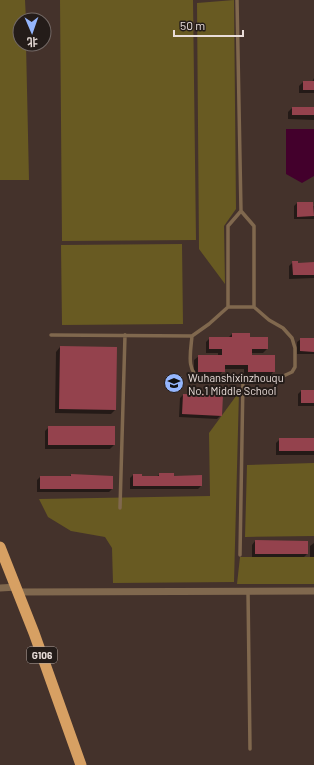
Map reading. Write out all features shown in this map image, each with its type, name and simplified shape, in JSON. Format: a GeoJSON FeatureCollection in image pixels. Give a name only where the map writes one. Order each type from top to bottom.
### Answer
{"type":"FeatureCollection","features":[{"type":"Feature","properties":{"kind":"highway","name":"G106"},"geometry":{"type":"LineString","coordinates":[[0,547],[81,765]]}},
{"type":"Feature","properties":{"kind":"street"},"geometry":{"type":"LineString","coordinates":[[0,588],[17,590],[314,591]]}},
{"type":"Feature","properties":{"kind":"lane"},"geometry":{"type":"LineString","coordinates":[[237,0],[241,211],[254,226],[254,307]]}},
{"type":"Feature","properties":{"kind":"lane"},"geometry":{"type":"LineString","coordinates":[[228,307],[228,226],[241,211]]}},
{"type":"Feature","properties":{"kind":"lane"},"geometry":{"type":"LineString","coordinates":[[51,335],[192,336],[209,324],[228,307],[254,307],[269,320],[284,328],[292,338],[295,348],[295,367],[287,375],[277,379],[202,379],[196,376],[191,367],[192,336]]}},
{"type":"Feature","properties":{"kind":"lane"},"geometry":{"type":"LineString","coordinates":[[120,508],[125,335]]}},
{"type":"Feature","properties":{"kind":"lane"},"geometry":{"type":"LineString","coordinates":[[240,555],[242,379]]}},
{"type":"Feature","properties":{"kind":"lane"},"geometry":{"type":"LineString","coordinates":[[248,591],[250,749]]}},
{"type":"Feature","properties":{"kind":"shaded area"},"geometry":{"type":"Polygon","coordinates":[[[0,0],[25,0],[26,12],[12,12],[12,52],[26,52],[29,180],[0,180],[0,0]]]}},
{"type":"Feature","properties":{"kind":"shaded area"},"geometry":{"type":"Polygon","coordinates":[[[60,0],[193,0],[196,240],[62,241],[60,0]]]}},
{"type":"Feature","properties":{"kind":"shaded area"},"geometry":{"type":"Polygon","coordinates":[[[234,0],[236,209],[224,226],[225,284],[199,249],[197,3],[234,0]]]}},
{"type":"Feature","properties":{"kind":"shaded area"},"geometry":{"type":"Polygon","coordinates":[[[286,129],[314,129],[314,176],[302,183],[286,174],[286,129]]]}},
{"type":"Feature","properties":{"kind":"shaded area"},"geometry":{"type":"Polygon","coordinates":[[[182,244],[183,324],[62,325],[61,245],[182,244]]]}},
{"type":"Feature","properties":{"kind":"shaded area"},"geometry":{"type":"Polygon","coordinates":[[[239,392],[234,582],[113,583],[112,548],[105,537],[71,531],[48,517],[39,499],[210,496],[209,433],[239,392]]]}},
{"type":"Feature","properties":{"kind":"shaded area"},"geometry":{"type":"Polygon","coordinates":[[[314,463],[314,536],[245,537],[247,465],[314,463]]]}},
{"type":"Feature","properties":{"kind":"shaded area"},"geometry":{"type":"Polygon","coordinates":[[[240,557],[314,557],[314,584],[237,584],[240,557]]]}},
{"type":"Feature","properties":{"kind":"building"},"geometry":{"type":"Polygon","coordinates":[[[303,81],[314,81],[314,90],[303,90],[303,81]]]}},
{"type":"Feature","properties":{"kind":"building"},"geometry":{"type":"Polygon","coordinates":[[[292,107],[314,107],[314,115],[292,115],[292,107]]]}},
{"type":"Feature","properties":{"kind":"building"},"geometry":{"type":"Polygon","coordinates":[[[297,202],[313,202],[314,216],[297,217],[297,202]]]}},
{"type":"Feature","properties":{"kind":"building"},"geometry":{"type":"Polygon","coordinates":[[[292,261],[298,261],[298,263],[314,262],[314,275],[293,275],[292,261]]]}},
{"type":"Feature","properties":{"kind":"building"},"geometry":{"type":"Polygon","coordinates":[[[232,333],[250,333],[250,337],[268,337],[268,349],[252,349],[252,355],[275,355],[275,372],[248,372],[248,365],[225,365],[225,372],[198,372],[198,355],[222,355],[222,349],[209,349],[209,337],[232,337],[232,333]]]}},
{"type":"Feature","properties":{"kind":"building"},"geometry":{"type":"Polygon","coordinates":[[[300,338],[314,338],[314,352],[300,351],[300,338]]]}},
{"type":"Feature","properties":{"kind":"building"},"geometry":{"type":"Polygon","coordinates":[[[60,346],[117,347],[116,410],[59,409],[60,346]]]}},
{"type":"Feature","properties":{"kind":"building"},"geometry":{"type":"Polygon","coordinates":[[[301,390],[314,390],[314,403],[301,403],[301,390]]]}},
{"type":"Feature","properties":{"kind":"building"},"geometry":{"type":"Polygon","coordinates":[[[183,394],[223,395],[222,416],[182,414],[183,394]]]}},
{"type":"Feature","properties":{"kind":"building"},"geometry":{"type":"Polygon","coordinates":[[[48,426],[115,426],[115,445],[48,445],[48,426]]]}},
{"type":"Feature","properties":{"kind":"building"},"geometry":{"type":"Polygon","coordinates":[[[279,438],[314,438],[314,451],[279,451],[279,438]]]}},
{"type":"Feature","properties":{"kind":"building"},"geometry":{"type":"Polygon","coordinates":[[[159,473],[174,473],[174,476],[202,475],[202,486],[133,486],[133,474],[142,474],[142,476],[159,476],[159,473]]]}},
{"type":"Feature","properties":{"kind":"building"},"geometry":{"type":"Polygon","coordinates":[[[71,474],[113,476],[113,489],[40,489],[40,476],[71,476],[71,474]]]}},
{"type":"Feature","properties":{"kind":"building"},"geometry":{"type":"Polygon","coordinates":[[[255,540],[308,541],[308,554],[255,554],[255,540]]]}},
{"type":"Feature","properties":{"kind":"place","name":"Wuhanshixinzhouqu No.1 Middle School"},"geometry":{"type":"Point","coordinates":[174,383]}}]}
